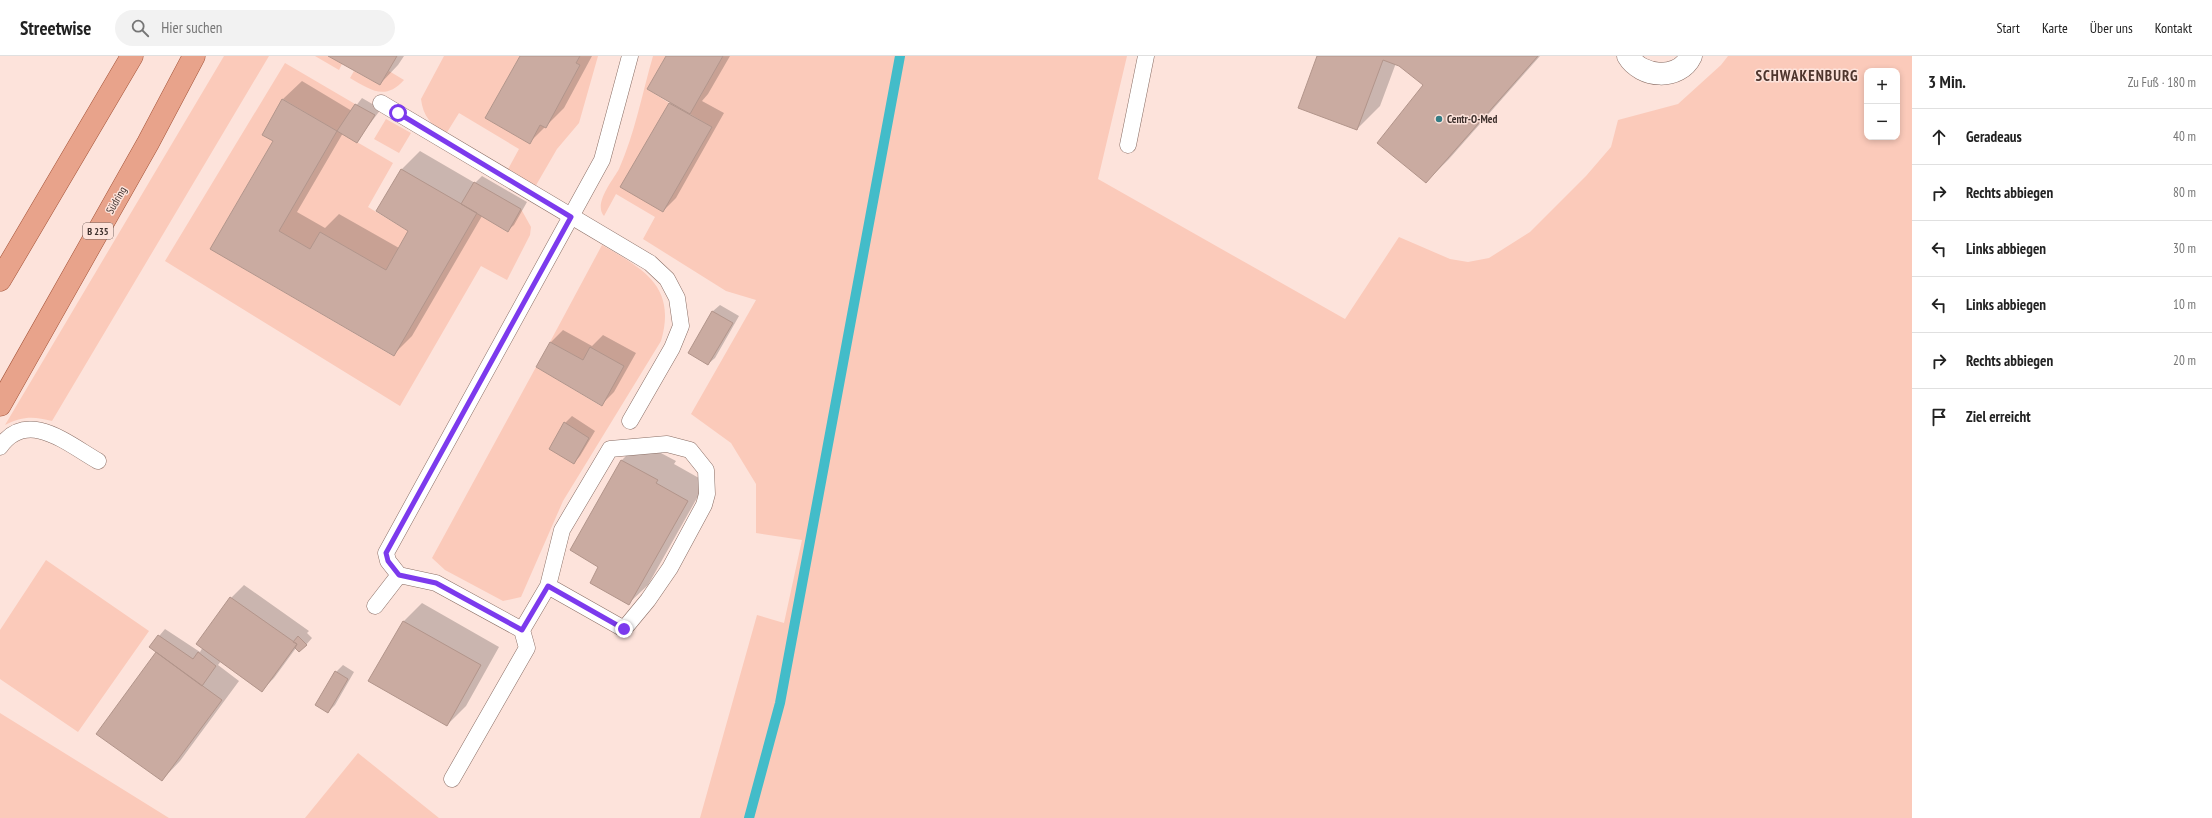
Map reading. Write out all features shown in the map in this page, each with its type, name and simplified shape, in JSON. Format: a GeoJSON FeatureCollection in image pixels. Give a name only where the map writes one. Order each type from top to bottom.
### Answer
{"type":"FeatureCollection","features":[{"type":"Feature","properties":{"kind":"main road"},"geometry":{"type":"LineString","coordinates":[[0,280],[132,56]]}},
{"type":"Feature","properties":{"kind":"main road","name":"Südring"},"geometry":{"type":"LineString","coordinates":[[0,405],[148,143],[194,56]]}},
{"type":"Feature","properties":{"kind":"street"},"geometry":{"type":"LineString","coordinates":[[1628,56],[1632,62],[1645,71],[1661,75],[1677,70],[1691,56]]}},
{"type":"Feature","properties":{"kind":"lane"},"geometry":{"type":"LineString","coordinates":[[452,779],[527,648],[522,630],[436,583],[399,575],[388,561],[386,553],[602,160],[630,56]]}},
{"type":"Feature","properties":{"kind":"lane"},"geometry":{"type":"LineString","coordinates":[[1128,145],[1146,56]]}},
{"type":"Feature","properties":{"kind":"lane"},"geometry":{"type":"LineString","coordinates":[[381,103],[650,263],[667,279],[677,298],[681,326],[672,348],[630,421]]}},
{"type":"Feature","properties":{"kind":"lane"},"geometry":{"type":"LineString","coordinates":[[0,447],[10,437],[21,431],[36,428],[98,461]]}},
{"type":"Feature","properties":{"kind":"lane"},"geometry":{"type":"LineString","coordinates":[[522,630],[548,586],[562,530],[610,449],[667,444],[690,450],[706,470],[707,494],[704,505],[670,568],[648,600],[624,629],[548,586]]}},
{"type":"Feature","properties":{"kind":"lane"},"geometry":{"type":"LineString","coordinates":[[375,606],[399,575]]}},
{"type":"Feature","properties":{"kind":"shaded area"},"geometry":{"type":"Polygon","coordinates":[[[224,56],[269,56],[52,421],[39,418],[23,418],[5,425],[224,56]]]}},
{"type":"Feature","properties":{"kind":"shaded area"},"geometry":{"type":"Polygon","coordinates":[[[315,56],[328,56],[342,64],[339,70],[315,56]]]}},
{"type":"Feature","properties":{"kind":"shaded area"},"geometry":{"type":"Polygon","coordinates":[[[444,56],[520,56],[485,118],[530,144],[540,125],[546,128],[580,65],[576,63],[580,56],[598,56],[579,123],[557,149],[535,187],[507,171],[519,149],[459,113],[446,134],[429,120],[422,105],[421,99],[444,56]]]}},
{"type":"Feature","properties":{"kind":"shaded area"},"geometry":{"type":"Polygon","coordinates":[[[653,56],[666,56],[647,89],[669,103],[621,187],[663,212],[712,127],[690,114],[723,56],[1127,56],[1098,179],[1345,319],[1399,237],[1450,259],[1468,262],[1489,258],[1530,232],[1586,176],[1611,147],[1618,120],[1678,104],[1721,65],[1728,56],[1912,56],[1912,818],[700,818],[757,615],[784,623],[802,540],[756,533],[756,484],[731,443],[691,414],[756,300],[726,291],[643,239],[655,217],[616,194],[604,216],[601,211],[602,199],[625,155],[653,56]]]}},
{"type":"Feature","properties":{"kind":"shaded area"},"geometry":{"type":"Polygon","coordinates":[[[285,63],[355,104],[338,131],[393,163],[368,207],[408,231],[386,270],[320,232],[310,249],[279,231],[337,131],[283,99],[262,135],[273,141],[210,249],[393,356],[477,213],[507,232],[521,209],[531,227],[530,235],[507,280],[481,266],[400,406],[165,261],[285,63]]]}},
{"type":"Feature","properties":{"kind":"shaded area"},"geometry":{"type":"Polygon","coordinates":[[[354,71],[380,85],[389,71],[404,80],[390,90],[384,92],[378,91],[350,78],[354,71]]]}},
{"type":"Feature","properties":{"kind":"shaded area"},"geometry":{"type":"Polygon","coordinates":[[[386,119],[411,133],[399,153],[374,139],[386,119]]]}},
{"type":"Feature","properties":{"kind":"shaded area"},"geometry":{"type":"Polygon","coordinates":[[[602,245],[631,262],[653,281],[660,293],[664,306],[665,322],[661,341],[563,501],[521,597],[503,601],[445,570],[432,558],[536,367],[601,406],[623,366],[590,347],[583,360],[550,342],[602,245]]]}},
{"type":"Feature","properties":{"kind":"shaded area"},"geometry":{"type":"Polygon","coordinates":[[[46,560],[149,631],[78,732],[0,679],[0,630],[46,560]]]}},
{"type":"Feature","properties":{"kind":"shaded area"},"geometry":{"type":"Polygon","coordinates":[[[0,713],[169,818],[0,818],[0,713]]]}},
{"type":"Feature","properties":{"kind":"shaded area"},"geometry":{"type":"Polygon","coordinates":[[[358,753],[439,818],[305,818],[358,753]]]}},
{"type":"Feature","properties":{"kind":"building"},"geometry":{"type":"Polygon","coordinates":[[[328,56],[397,56],[380,85],[328,56]]]}},
{"type":"Feature","properties":{"kind":"building"},"geometry":{"type":"Polygon","coordinates":[[[520,56],[580,56],[576,63],[580,65],[546,128],[540,125],[530,144],[485,118],[520,56]]]}},
{"type":"Feature","properties":{"kind":"building"},"geometry":{"type":"Polygon","coordinates":[[[666,56],[723,56],[690,114],[647,89],[666,56]]]}},
{"type":"Feature","properties":{"kind":"building","name":"Centr-O-Med"},"geometry":{"type":"Polygon","coordinates":[[[1317,56],[1538,56],[1426,183],[1377,143],[1423,85],[1399,66],[1383,60],[1357,130],[1298,108],[1317,56]]]}},
{"type":"Feature","properties":{"kind":"building"},"geometry":{"type":"Polygon","coordinates":[[[282,99],[337,131],[279,231],[310,249],[320,232],[386,270],[408,231],[376,211],[401,169],[477,213],[394,356],[210,249],[273,141],[262,135],[282,99]]]}},
{"type":"Feature","properties":{"kind":"building"},"geometry":{"type":"Polygon","coordinates":[[[669,103],[712,127],[663,212],[620,187],[669,103]]]}},
{"type":"Feature","properties":{"kind":"building"},"geometry":{"type":"Polygon","coordinates":[[[355,104],[375,115],[357,143],[337,131],[355,104]]]}},
{"type":"Feature","properties":{"kind":"building"},"geometry":{"type":"Polygon","coordinates":[[[474,182],[521,209],[508,232],[461,204],[474,182]]]}},
{"type":"Feature","properties":{"kind":"building"},"geometry":{"type":"Polygon","coordinates":[[[712,311],[733,323],[708,365],[688,353],[712,311]]]}},
{"type":"Feature","properties":{"kind":"building"},"geometry":{"type":"Polygon","coordinates":[[[550,342],[583,360],[590,347],[624,366],[602,406],[536,367],[550,342]]]}},
{"type":"Feature","properties":{"kind":"building"},"geometry":{"type":"Polygon","coordinates":[[[564,422],[589,438],[574,464],[549,449],[564,422]]]}},
{"type":"Feature","properties":{"kind":"building"},"geometry":{"type":"Polygon","coordinates":[[[621,460],[658,480],[656,483],[688,501],[629,605],[590,583],[598,567],[570,550],[621,460]]]}},
{"type":"Feature","properties":{"kind":"building"},"geometry":{"type":"Polygon","coordinates":[[[230,597],[297,644],[262,692],[196,644],[230,597]]]}},
{"type":"Feature","properties":{"kind":"building"},"geometry":{"type":"Polygon","coordinates":[[[403,621],[481,665],[447,726],[368,681],[403,621]]]}},
{"type":"Feature","properties":{"kind":"building"},"geometry":{"type":"Polygon","coordinates":[[[158,635],[193,659],[198,652],[216,666],[202,686],[149,647],[158,635]]]}},
{"type":"Feature","properties":{"kind":"building"},"geometry":{"type":"Polygon","coordinates":[[[298,636],[307,645],[299,652],[295,648],[297,644],[293,642],[298,636]]]}},
{"type":"Feature","properties":{"kind":"building"},"geometry":{"type":"Polygon","coordinates":[[[156,652],[222,700],[162,781],[96,734],[156,652]]]}},
{"type":"Feature","properties":{"kind":"building"},"geometry":{"type":"Polygon","coordinates":[[[335,671],[348,679],[328,713],[315,705],[335,671]]]}},
{"type":"Feature","properties":{"kind":"waterway"},"geometry":{"type":"LineString","coordinates":[[749,818],[780,703],[900,56]]}},
{"type":"Feature","properties":{"kind":"place","name":"Centr-O-Med"},"geometry":{"type":"Point","coordinates":[1439,119]}},
{"type":"Feature","properties":{"kind":"district","name":"SCHWAKENBURG"},"geometry":{"type":"Point","coordinates":[1807,76]}},
{"type":"Feature","properties":{"kind":"route"},"geometry":{"type":"LineString","coordinates":[[398,113],[571,217],[434,469],[386,553],[386,557],[391,566],[399,575],[436,583],[522,630],[548,586],[624,629]]}}]}
